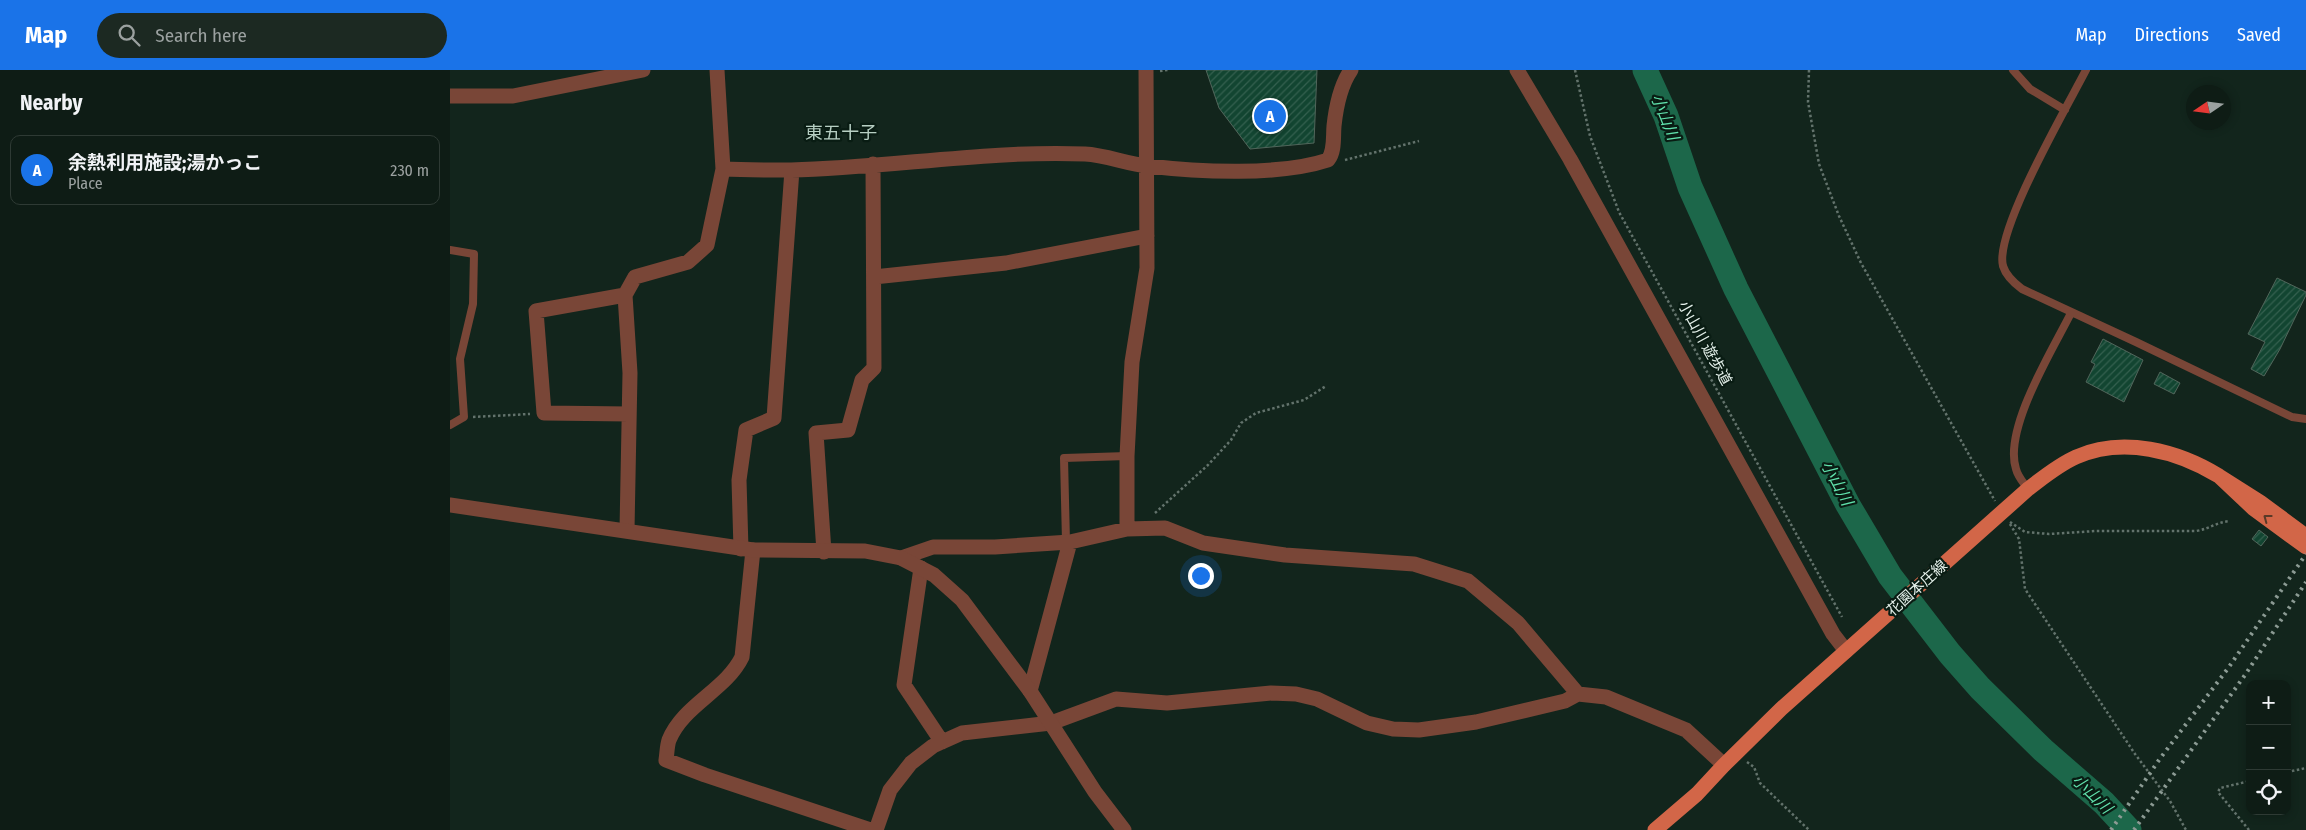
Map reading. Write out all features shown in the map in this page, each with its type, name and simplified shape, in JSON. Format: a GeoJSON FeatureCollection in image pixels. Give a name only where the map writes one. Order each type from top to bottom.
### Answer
{"type":"FeatureCollection","features":[{"type":"Feature","properties":{"kind":"main road","name":"花園本庄線"},"geometry":{"type":"LineString","coordinates":[[1655,830],[1697,794],[1736,752],[1846,651],[2002,516],[2028,489],[2054,469],[2077,456],[2134,446],[2170,453],[2198,463],[2260,502],[2306,536]]}},
{"type":"Feature","properties":{"kind":"main road","name":"花園本庄線"},"geometry":{"type":"LineString","coordinates":[[2219,476],[2254,509],[2306,547]]}},
{"type":"Feature","properties":{"kind":"street"},"geometry":{"type":"LineString","coordinates":[[450,96],[513,96],[643,70]]}},
{"type":"Feature","properties":{"kind":"street"},"geometry":{"type":"LineString","coordinates":[[627,530],[630,373],[625,295],[635,277],[688,262],[708,245],[723,170],[717,70]]}},
{"type":"Feature","properties":{"kind":"street"},"geometry":{"type":"LineString","coordinates":[[1133,528],[1127,456],[1132,362],[1144,288],[1147,236],[1146,70]]}},
{"type":"Feature","properties":{"kind":"street"},"geometry":{"type":"LineString","coordinates":[[723,170],[792,170],[981,155],[1087,154],[1147,166],[1253,171],[1328,160],[1332,154],[1340,95],[1351,70]]}},
{"type":"Feature","properties":{"kind":"street"},"geometry":{"type":"LineString","coordinates":[[1517,70],[1575,168],[1833,634],[1846,651]]}},
{"type":"Feature","properties":{"kind":"street"},"geometry":{"type":"LineString","coordinates":[[824,552],[816,433],[848,430],[862,380],[874,368],[874,164]]}},
{"type":"Feature","properties":{"kind":"street"},"geometry":{"type":"LineString","coordinates":[[792,170],[774,418],[746,430],[739,480],[747,550],[742,657],[735,671],[684,719],[669,741],[666,760],[705,776],[871,830]]}},
{"type":"Feature","properties":{"kind":"street"},"geometry":{"type":"LineString","coordinates":[[874,277],[1006,263],[1147,236]]}},
{"type":"Feature","properties":{"kind":"street"},"geometry":{"type":"LineString","coordinates":[[625,295],[536,311],[544,413],[629,414]]}},
{"type":"Feature","properties":{"kind":"street"},"geometry":{"type":"LineString","coordinates":[[450,505],[627,530],[747,550],[865,551],[901,558],[934,575],[962,600],[1030,691],[1096,792],[1124,830]]}},
{"type":"Feature","properties":{"kind":"street"},"geometry":{"type":"LineString","coordinates":[[901,558],[934,547],[995,547],[1068,542],[1133,528],[1165,528],[1203,542],[1284,555],[1414,564],[1468,581],[1518,623],[1578,694]]}},
{"type":"Feature","properties":{"kind":"street"},"geometry":{"type":"LineString","coordinates":[[1030,691],[1068,542]]}},
{"type":"Feature","properties":{"kind":"street"},"geometry":{"type":"LineString","coordinates":[[921,568],[904,685],[942,742]]}},
{"type":"Feature","properties":{"kind":"street"},"geometry":{"type":"LineString","coordinates":[[876,830],[890,790],[911,763],[932,746],[962,733],[1051,723],[1116,699],[1167,703],[1279,693],[1296,694],[1316,699],[1367,723],[1393,729],[1419,730],[1476,722],[1565,700],[1578,694],[1606,697],[1686,730],[1724,764]]}},
{"type":"Feature","properties":{"kind":"lane"},"geometry":{"type":"LineString","coordinates":[[2013,70],[2030,89],[2065,110]]}},
{"type":"Feature","properties":{"kind":"lane"},"geometry":{"type":"LineString","coordinates":[[2086,70],[2037,164],[2010,226],[2003,250],[2003,265],[2010,279],[2022,289],[2071,313],[2292,417],[2306,419]]}},
{"type":"Feature","properties":{"kind":"lane"},"geometry":{"type":"LineString","coordinates":[[450,250],[474,254],[473,304],[460,359],[464,417],[450,425]]}},
{"type":"Feature","properties":{"kind":"lane"},"geometry":{"type":"LineString","coordinates":[[2028,489],[2015,468],[2018,425],[2030,394],[2071,313]]}},
{"type":"Feature","properties":{"kind":"lane"},"geometry":{"type":"LineString","coordinates":[[1068,542],[1064,458],[1127,456]]}},
{"type":"Feature","properties":{"kind":"path"},"geometry":{"type":"LineString","coordinates":[[1157,70],[1168,70]]}},
{"type":"Feature","properties":{"kind":"path","name":"小山川 遊歩道"},"geometry":{"type":"LineString","coordinates":[[1575,70],[1590,136],[1619,212],[1842,617]]}},
{"type":"Feature","properties":{"kind":"path"},"geometry":{"type":"LineString","coordinates":[[1809,70],[1808,102],[1819,164],[1839,216],[1861,263],[2002,516],[2019,539],[2025,588],[2135,754],[2170,801],[2186,830]]}},
{"type":"Feature","properties":{"kind":"path"},"geometry":{"type":"LineString","coordinates":[[1328,160],[1358,158],[1418,141]]}},
{"type":"Feature","properties":{"kind":"path"},"geometry":{"type":"LineString","coordinates":[[1133,528],[1208,465],[1231,440],[1242,423],[1256,413],[1304,400],[1326,386]]}},
{"type":"Feature","properties":{"kind":"path"},"geometry":{"type":"LineString","coordinates":[[464,417],[544,413]]}},
{"type":"Feature","properties":{"kind":"path"},"geometry":{"type":"LineString","coordinates":[[2002,516],[2025,532],[2049,534],[2096,531],[2196,531],[2204,530],[2218,522],[2230,521]]}},
{"type":"Feature","properties":{"kind":"path"},"geometry":{"type":"LineString","coordinates":[[1736,752],[1754,767],[1760,783],[1809,830]]}},
{"type":"Feature","properties":{"kind":"path"},"geometry":{"type":"LineString","coordinates":[[2291,771],[2306,768]]}},
{"type":"Feature","properties":{"kind":"path"},"geometry":{"type":"LineString","coordinates":[[2246,782],[2220,788],[2218,792],[2249,830]]}},
{"type":"Feature","properties":{"kind":"building"},"geometry":{"type":"Polygon","coordinates":[[[1206,70],[1317,70],[1314,143],[1250,149],[1219,108],[1206,70]]]}},
{"type":"Feature","properties":{"kind":"building"},"geometry":{"type":"Polygon","coordinates":[[[2277,278],[2306,292],[2306,295],[2280,349],[2264,376],[2251,369],[2265,342],[2248,334],[2277,278]]]}},
{"type":"Feature","properties":{"kind":"building"},"geometry":{"type":"Polygon","coordinates":[[[2103,339],[2143,360],[2124,402],[2086,382],[2095,364],[2091,362],[2103,339]]]}},
{"type":"Feature","properties":{"kind":"building"},"geometry":{"type":"Polygon","coordinates":[[[2160,372],[2180,383],[2174,394],[2154,384],[2160,372]]]}},
{"type":"Feature","properties":{"kind":"building"},"geometry":{"type":"Polygon","coordinates":[[[2259,530],[2268,537],[2261,546],[2252,539],[2259,530]]]}},
{"type":"Feature","properties":{"kind":"waterway","name":"小山川"},"geometry":{"type":"LineString","coordinates":[[1645,70],[1666,116],[1690,187],[1736,289],[1848,505],[1890,576],[1950,654],[1980,688],[2043,750],[2104,803],[2129,830]]}},
{"type":"Feature","properties":{"kind":"railway"},"geometry":{"type":"LineString","coordinates":[[2111,830],[2159,760],[2229,667],[2306,554]]}},
{"type":"Feature","properties":{"kind":"railway"},"geometry":{"type":"LineString","coordinates":[[2134,830],[2245,675],[2306,582]]}},
{"type":"Feature","properties":{"kind":"place","name":"余熱利用施設;湯かっこ"},"geometry":{"type":"Point","coordinates":[1270,116]}},
{"type":"Feature","properties":{"kind":"district","name":"東五十子"},"geometry":{"type":"Point","coordinates":[841,133]}}]}
